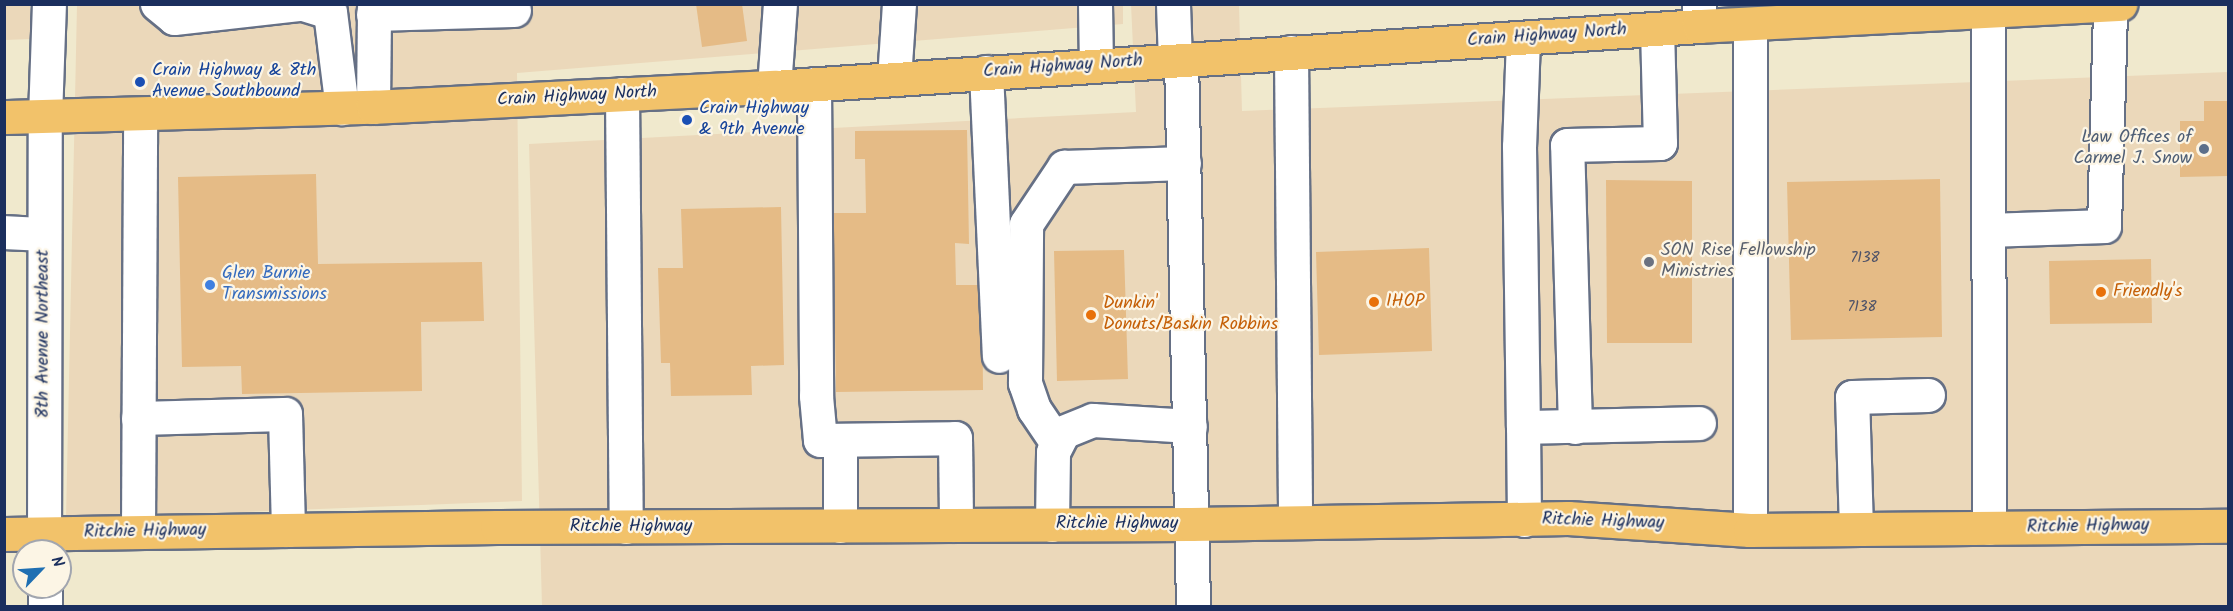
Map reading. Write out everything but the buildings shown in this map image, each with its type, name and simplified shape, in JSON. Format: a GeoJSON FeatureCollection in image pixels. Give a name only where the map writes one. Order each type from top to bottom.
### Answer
{"type":"FeatureCollection","features":[{"type":"Feature","properties":{"kind":"main road","name":"Crain Highway North"},"geometry":{"type":"LineString","coordinates":[[4,117],[357,108],[774,87],[1291,51],[1523,39],[1657,29],[1699,15],[1750,24],[2120,4]]}},
{"type":"Feature","properties":{"kind":"main road","name":"Ritchie Highway"},"geometry":{"type":"LineString","coordinates":[[72,539],[138,532],[1191,524],[1568,518],[1750,530],[2229,526]]}},
{"type":"Feature","properties":{"kind":"main road","name":"Ritchie Highway"},"geometry":{"type":"LineString","coordinates":[[4,534],[29,539]]}},
{"type":"Feature","properties":{"kind":"street","name":"8th Avenue Northeast"},"geometry":{"type":"LineString","coordinates":[[44,539],[45,117],[49,4]]}},
{"type":"Feature","properties":{"kind":"street"},"geometry":{"type":"LineString","coordinates":[[157,4],[174,18],[298,4]]}},
{"type":"Feature","properties":{"kind":"street"},"geometry":{"type":"LineString","coordinates":[[303,4],[330,12],[357,108]]}},
{"type":"Feature","properties":{"kind":"street"},"geometry":{"type":"LineString","coordinates":[[774,87],[780,4]]}},
{"type":"Feature","properties":{"kind":"street"},"geometry":{"type":"LineString","coordinates":[[894,79],[899,4]]}},
{"type":"Feature","properties":{"kind":"street"},"geometry":{"type":"LineString","coordinates":[[1095,4],[1096,65]]}},
{"type":"Feature","properties":{"kind":"street"},"geometry":{"type":"LineString","coordinates":[[1173,4],[1184,163],[1193,606]]}},
{"type":"Feature","properties":{"kind":"street"},"geometry":{"type":"LineString","coordinates":[[1989,230],[2104,226],[2109,5]]}},
{"type":"Feature","properties":{"kind":"street"},"geometry":{"type":"LineString","coordinates":[[357,108],[374,9],[514,10]]}},
{"type":"Feature","properties":{"kind":"street"},"geometry":{"type":"LineString","coordinates":[[1988,11],[1989,528]]}},
{"type":"Feature","properties":{"kind":"street"},"geometry":{"type":"LineString","coordinates":[[1750,24],[1750,530]]}},
{"type":"Feature","properties":{"kind":"street"},"geometry":{"type":"LineString","coordinates":[[1519,146],[1660,143],[1657,29]]}},
{"type":"Feature","properties":{"kind":"street"},"geometry":{"type":"LineString","coordinates":[[1523,39],[1519,146],[1524,520]]}},
{"type":"Feature","properties":{"kind":"street"},"geometry":{"type":"LineString","coordinates":[[1291,51],[1295,522]]}},
{"type":"Feature","properties":{"kind":"street"},"geometry":{"type":"LineString","coordinates":[[986,72],[999,356]]}},
{"type":"Feature","properties":{"kind":"street"},"geometry":{"type":"LineString","coordinates":[[814,84],[816,396],[820,440],[956,438],[956,525]]}},
{"type":"Feature","properties":{"kind":"street"},"geometry":{"type":"LineString","coordinates":[[622,94],[626,527]]}},
{"type":"Feature","properties":{"kind":"street"},"geometry":{"type":"LineString","coordinates":[[138,532],[140,114]]}},
{"type":"Feature","properties":{"kind":"street"},"geometry":{"type":"LineString","coordinates":[[1567,145],[1575,427]]}},
{"type":"Feature","properties":{"kind":"street"},"geometry":{"type":"LineString","coordinates":[[1057,443],[1034,409],[1025,383],[1026,224],[1064,167],[1184,163]]}},
{"type":"Feature","properties":{"kind":"street"},"geometry":{"type":"LineString","coordinates":[[4,232],[44,234]]}},
{"type":"Feature","properties":{"kind":"street"},"geometry":{"type":"LineString","coordinates":[[1856,529],[1852,397],[1928,394]]}},
{"type":"Feature","properties":{"kind":"street"},"geometry":{"type":"LineString","coordinates":[[138,418],[285,414],[288,530]]}},
{"type":"Feature","properties":{"kind":"street"},"geometry":{"type":"LineString","coordinates":[[1052,525],[1053,452],[1063,432],[1093,420],[1190,426]]}},
{"type":"Feature","properties":{"kind":"street"},"geometry":{"type":"LineString","coordinates":[[1523,427],[1699,423]]}},
{"type":"Feature","properties":{"kind":"street"},"geometry":{"type":"LineString","coordinates":[[840,440],[840,526]]}},
{"type":"Feature","properties":{"kind":"shaded area"},"geometry":{"type":"Polygon","coordinates":[[[1131,4],[1239,5],[1242,111],[2228,72],[2228,606],[542,606],[529,144],[1136,112],[1131,4]]]}},
{"type":"Feature","properties":{"kind":"shaded area"},"geometry":{"type":"Polygon","coordinates":[[[4,5],[30,5],[30,39],[5,40],[4,5]]]}},
{"type":"Feature","properties":{"kind":"shaded area"},"geometry":{"type":"Polygon","coordinates":[[[77,5],[1123,5],[1123,24],[517,73],[522,501],[66,519],[77,5]]]}},
{"type":"Feature","properties":{"kind":"place","name":"Crain Highway & 8th Avenue Southbound"},"geometry":{"type":"Point","coordinates":[140,82]}},
{"type":"Feature","properties":{"kind":"place","name":"Crain Highway & 9th Avenue"},"geometry":{"type":"Point","coordinates":[687,120]}},
{"type":"Feature","properties":{"kind":"place","name":"Law Offices of Carmel J. Snow"},"geometry":{"type":"Point","coordinates":[2204,149]}},
{"type":"Feature","properties":{"kind":"place","name":"SON Rise Fellowship Ministries"},"geometry":{"type":"Point","coordinates":[1649,262]}},
{"type":"Feature","properties":{"kind":"place","name":"Glen Burnie Transmissions"},"geometry":{"type":"Point","coordinates":[210,285]}},
{"type":"Feature","properties":{"kind":"place","name":"Friendly's"},"geometry":{"type":"Point","coordinates":[2101,292]}},
{"type":"Feature","properties":{"kind":"place","name":"IHOP"},"geometry":{"type":"Point","coordinates":[1374,302]}},
{"type":"Feature","properties":{"kind":"place","name":"Dunkin' Donuts/Baskin Robbins"},"geometry":{"type":"Point","coordinates":[1091,315]}}]}
